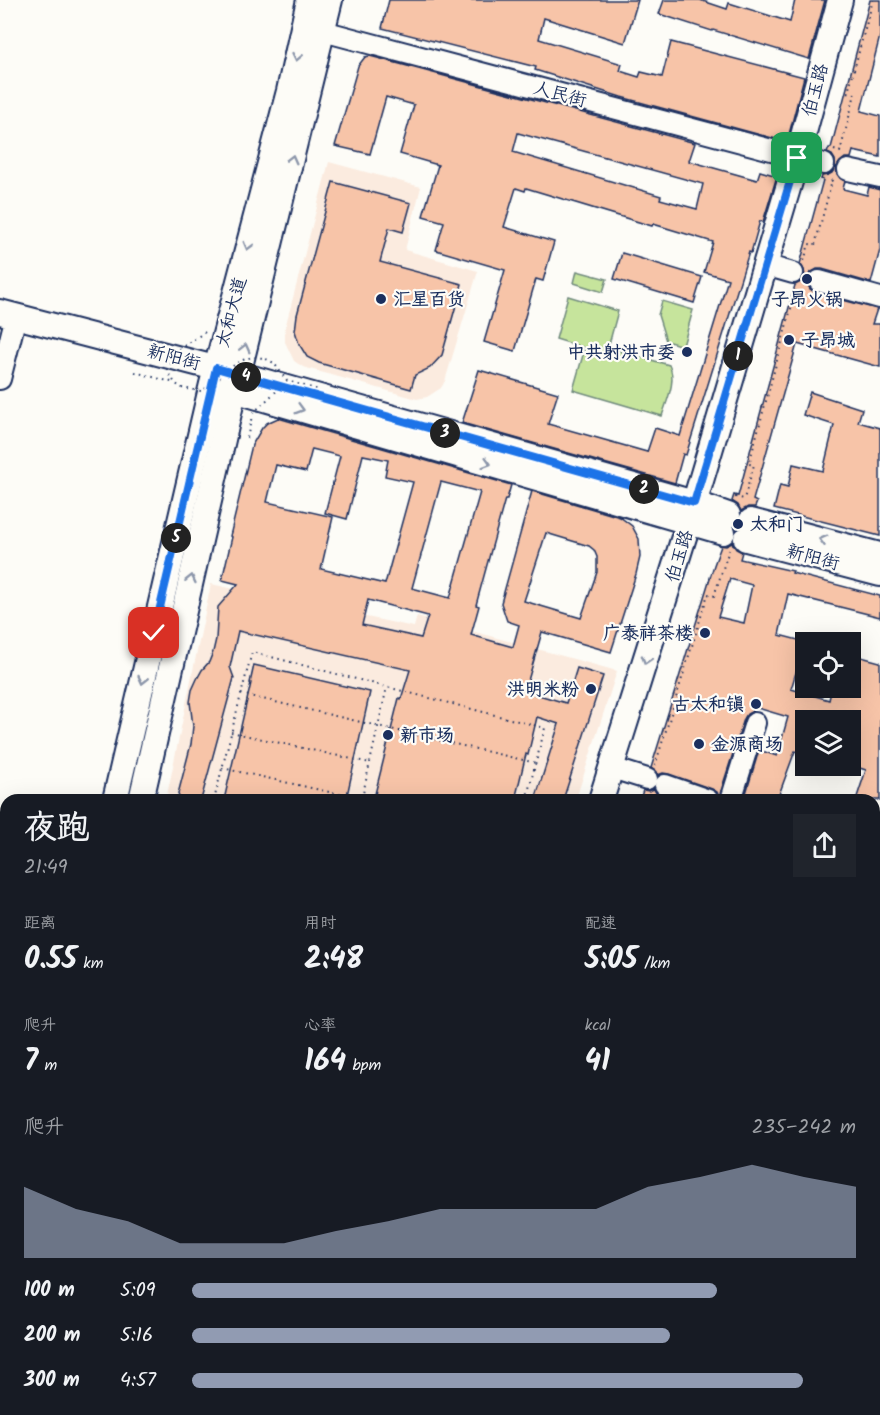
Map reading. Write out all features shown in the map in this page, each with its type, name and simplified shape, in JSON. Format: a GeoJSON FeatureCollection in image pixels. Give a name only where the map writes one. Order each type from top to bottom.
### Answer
{"type":"FeatureCollection","features":[{"type":"Feature","properties":{"kind":"main road","name":"太和大道"},"geometry":{"type":"LineString","coordinates":[[142,794],[225,379],[309,0]]}},
{"type":"Feature","properties":{"kind":"main road","name":"太和大道"},"geometry":{"type":"LineString","coordinates":[[117,794],[225,379],[330,0]]}},
{"type":"Feature","properties":{"kind":"main road","name":"伯玉路"},"geometry":{"type":"LineString","coordinates":[[603,794],[692,512],[797,158],[840,0]]}},
{"type":"Feature","properties":{"kind":"main road","name":"新阳街"},"geometry":{"type":"LineString","coordinates":[[7,322],[225,379],[692,512],[880,574]]}},
{"type":"Feature","properties":{"kind":"main road","name":"新阳街"},"geometry":{"type":"LineString","coordinates":[[735,525],[880,555]]}},
{"type":"Feature","properties":{"kind":"street","name":"人民街"},"geometry":{"type":"LineString","coordinates":[[323,31],[826,164]]}},
{"type":"Feature","properties":{"kind":"street"},"geometry":{"type":"LineString","coordinates":[[848,170],[880,177]]}},
{"type":"Feature","properties":{"kind":"street"},"geometry":{"type":"LineString","coordinates":[[765,265],[797,275]]}},
{"type":"Feature","properties":{"kind":"street"},"geometry":{"type":"LineString","coordinates":[[819,281],[880,298]]}},
{"type":"Feature","properties":{"kind":"street"},"geometry":{"type":"LineString","coordinates":[[0,379],[7,322]]}},
{"type":"Feature","properties":{"kind":"street"},"geometry":{"type":"LineString","coordinates":[[733,794],[755,723]]}},
{"type":"Feature","properties":{"kind":"street"},"geometry":{"type":"LineString","coordinates":[[612,768],[655,779],[693,794]]}},
{"type":"Feature","properties":{"kind":"path"},"geometry":{"type":"LineString","coordinates":[[655,779],[666,731],[708,594],[714,596],[748,488],[754,465],[749,464],[797,275],[809,243],[815,245],[832,181],[826,164],[840,152],[855,94],[848,92],[873,0]]}},
{"type":"Feature","properties":{"kind":"path"},"geometry":{"type":"LineString","coordinates":[[175,383],[170,375],[173,354],[205,332]]}},
{"type":"Feature","properties":{"kind":"path"},"geometry":{"type":"LineString","coordinates":[[135,372],[175,383],[182,388],[201,391],[240,361],[252,357],[264,358],[274,363],[287,381],[319,390]]}},
{"type":"Feature","properties":{"kind":"path"},"geometry":{"type":"LineString","coordinates":[[247,438],[253,413],[287,381]]}},
{"type":"Feature","properties":{"kind":"path"},"geometry":{"type":"LineString","coordinates":[[216,794],[252,652],[545,728],[528,794]]}},
{"type":"Feature","properties":{"kind":"path"},"geometry":{"type":"LineString","coordinates":[[363,794],[387,687]]}},
{"type":"Feature","properties":{"kind":"path"},"geometry":{"type":"LineString","coordinates":[[241,694],[536,763]]}},
{"type":"Feature","properties":{"kind":"path"},"geometry":{"type":"LineString","coordinates":[[231,732],[370,763]]}},
{"type":"Feature","properties":{"kind":"path"},"geometry":{"type":"LineString","coordinates":[[222,768],[339,794]]}},
{"type":"Feature","properties":{"kind":"shaded area","name":"汇星百货"},"geometry":{"type":"Polygon","coordinates":[[[329,162],[421,187],[405,250],[478,271],[445,381],[441,388],[427,397],[417,399],[303,367],[294,361],[285,342],[285,328],[329,162]]]}},
{"type":"Feature","properties":{"kind":"shaded area","name":"新市场"},"geometry":{"type":"Polygon","coordinates":[[[211,584],[414,627],[417,616],[617,671],[578,794],[167,794],[211,584]]]}},
{"type":"Feature","properties":{"kind":"green space"},"geometry":{"type":"Polygon","coordinates":[[[577,271],[607,279],[603,292],[574,283],[577,271]]]}},
{"type":"Feature","properties":{"kind":"green space"},"geometry":{"type":"Polygon","coordinates":[[[568,296],[618,311],[608,348],[669,365],[672,384],[662,416],[573,390],[585,348],[556,339],[568,296]]]}},
{"type":"Feature","properties":{"kind":"green space"},"geometry":{"type":"Polygon","coordinates":[[[662,301],[693,310],[683,346],[666,341],[658,315],[662,301]]]}},
{"type":"Feature","properties":{"kind":"building"},"geometry":{"type":"Polygon","coordinates":[[[389,0],[638,0],[625,43],[544,18],[539,39],[622,64],[620,71],[639,77],[641,72],[662,77],[671,42],[804,77],[787,142],[621,97],[535,70],[536,67],[382,28],[389,0]]]}},
{"type":"Feature","properties":{"kind":"building"},"geometry":{"type":"Polygon","coordinates":[[[664,0],[700,0],[727,9],[729,3],[790,22],[795,0],[825,0],[809,59],[659,14],[664,0]]]}},
{"type":"Feature","properties":{"kind":"building"},"geometry":{"type":"Polygon","coordinates":[[[870,0],[880,0],[880,36],[861,111],[880,116],[880,157],[853,151],[851,158],[845,158],[836,168],[837,174],[845,181],[843,189],[867,195],[869,187],[880,190],[880,250],[871,283],[817,269],[810,273],[807,283],[816,293],[877,309],[872,324],[880,324],[880,367],[797,344],[753,500],[757,502],[755,507],[748,507],[741,511],[732,501],[734,495],[738,496],[795,285],[805,276],[800,264],[823,180],[821,179],[822,176],[832,173],[835,168],[835,160],[827,153],[831,148],[870,0]]]}},
{"type":"Feature","properties":{"kind":"building"},"geometry":{"type":"Polygon","coordinates":[[[370,56],[695,143],[689,161],[757,180],[760,171],[777,176],[763,222],[760,221],[751,253],[749,252],[686,455],[683,454],[675,483],[462,423],[479,370],[558,393],[548,424],[647,452],[655,428],[680,436],[728,279],[704,272],[713,242],[526,188],[525,191],[516,188],[504,227],[554,242],[543,281],[536,279],[515,351],[484,342],[505,270],[436,250],[444,222],[423,216],[438,165],[400,154],[414,105],[386,97],[370,154],[335,146],[358,66],[365,57],[370,56]],[[518,133],[513,152],[697,209],[703,184],[518,133]]]}},
{"type":"Feature","properties":{"kind":"building","name":"汇星百货"},"geometry":{"type":"Polygon","coordinates":[[[333,182],[411,203],[403,232],[389,228],[380,262],[462,284],[442,355],[430,368],[415,375],[411,389],[319,363],[307,357],[299,344],[295,331],[297,315],[333,182]]]}},
{"type":"Feature","properties":{"kind":"building"},"geometry":{"type":"Polygon","coordinates":[[[622,253],[702,277],[694,303],[614,279],[622,253]]]}},
{"type":"Feature","properties":{"kind":"building"},"geometry":{"type":"Polygon","coordinates":[[[810,392],[862,409],[858,422],[880,428],[880,536],[774,509],[780,485],[788,487],[793,464],[823,471],[834,425],[803,415],[810,392]]]}},
{"type":"Feature","properties":{"kind":"building"},"geometry":{"type":"Polygon","coordinates":[[[278,418],[511,485],[507,499],[505,499],[476,605],[479,606],[471,635],[513,647],[519,625],[507,621],[501,603],[532,491],[620,517],[632,526],[639,539],[640,557],[611,652],[542,632],[525,691],[566,703],[577,668],[603,676],[565,794],[537,794],[559,724],[537,717],[516,794],[375,794],[399,698],[401,699],[410,670],[238,631],[230,667],[234,678],[203,794],[178,794],[191,744],[192,690],[213,652],[218,607],[238,584],[222,580],[252,445],[262,428],[278,418]],[[312,449],[306,472],[276,465],[267,502],[333,517],[321,569],[385,584],[413,482],[385,476],[388,460],[363,455],[347,519],[325,513],[340,456],[312,449]],[[441,482],[412,588],[450,598],[480,492],[441,482]],[[546,533],[524,601],[581,618],[597,572],[597,557],[589,546],[546,533]],[[368,600],[362,625],[421,638],[428,616],[368,600]]]}},
{"type":"Feature","properties":{"kind":"building"},"geometry":{"type":"Polygon","coordinates":[[[732,543],[742,552],[740,559],[793,571],[792,573],[880,596],[880,617],[788,594],[779,635],[795,639],[795,676],[791,689],[795,690],[795,698],[829,700],[829,698],[861,698],[861,657],[880,662],[880,794],[858,794],[866,770],[861,768],[861,710],[795,710],[795,751],[779,794],[746,794],[759,750],[777,756],[788,717],[754,707],[744,719],[720,794],[669,774],[658,775],[651,768],[721,546],[718,545],[726,546],[732,543]],[[730,579],[718,617],[744,623],[752,585],[730,579]]]}},
{"type":"Feature","properties":{"kind":"building"},"geometry":{"type":"Polygon","coordinates":[[[254,665],[370,692],[347,794],[225,794],[254,665]]]}},
{"type":"Feature","properties":{"kind":"building"},"geometry":{"type":"Polygon","coordinates":[[[654,789],[658,794],[642,794],[643,790],[654,789]]]}},
{"type":"Feature","properties":{"kind":"place","name":"子昂火锅"},"geometry":{"type":"Point","coordinates":[807,279]}},
{"type":"Feature","properties":{"kind":"place","name":"汇星百货"},"geometry":{"type":"Point","coordinates":[381,299]}},
{"type":"Feature","properties":{"kind":"place","name":"子昂城"},"geometry":{"type":"Point","coordinates":[789,340]}},
{"type":"Feature","properties":{"kind":"place","name":"中共射洪市委"},"geometry":{"type":"Point","coordinates":[687,352]}},
{"type":"Feature","properties":{"kind":"place","name":"太和门"},"geometry":{"type":"Point","coordinates":[738,524]}},
{"type":"Feature","properties":{"kind":"place","name":"广泰祥茶楼"},"geometry":{"type":"Point","coordinates":[705,633]}},
{"type":"Feature","properties":{"kind":"place","name":"洪明米粉"},"geometry":{"type":"Point","coordinates":[591,689]}},
{"type":"Feature","properties":{"kind":"place","name":"古太和镇"},"geometry":{"type":"Point","coordinates":[756,704]}},
{"type":"Feature","properties":{"kind":"place","name":"新市场"},"geometry":{"type":"Point","coordinates":[388,735]}},
{"type":"Feature","properties":{"kind":"place","name":"金源商场"},"geometry":{"type":"Point","coordinates":[699,744]}},
{"type":"Feature","properties":{"kind":"route"},"geometry":{"type":"LineString","coordinates":[[154,633],[216,368],[694,503],[797,158]]}}]}
